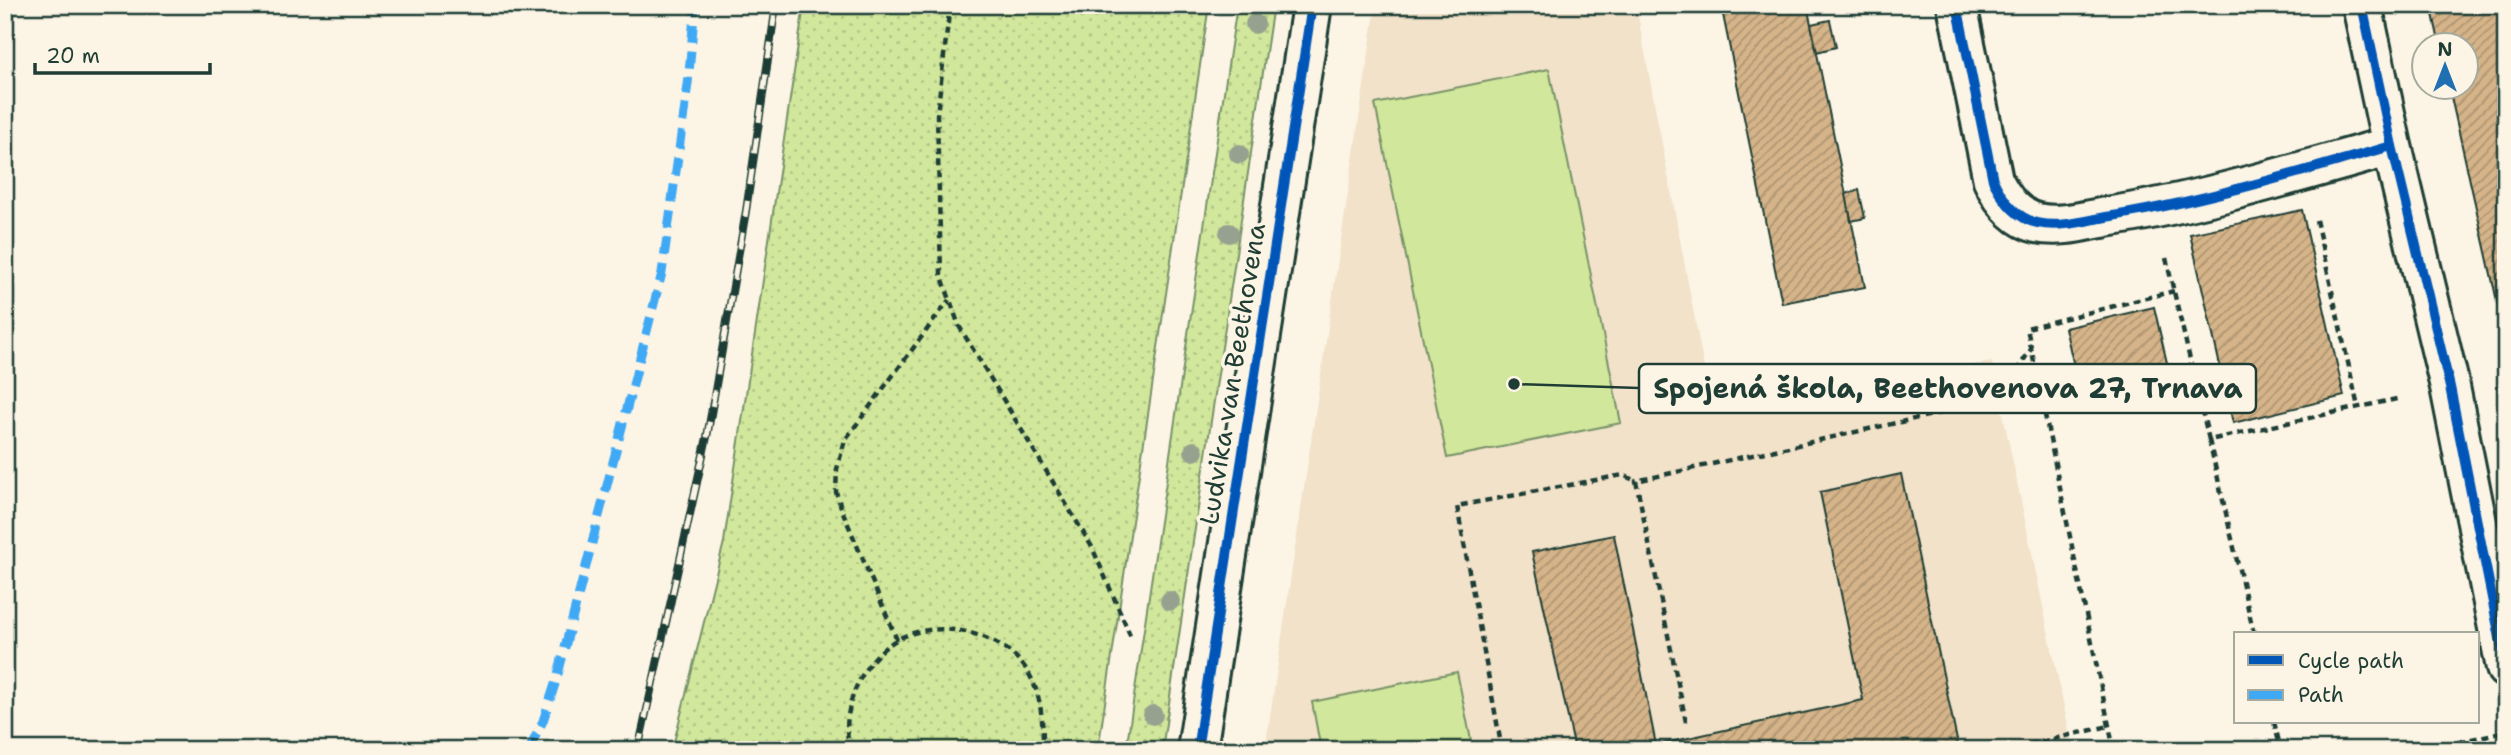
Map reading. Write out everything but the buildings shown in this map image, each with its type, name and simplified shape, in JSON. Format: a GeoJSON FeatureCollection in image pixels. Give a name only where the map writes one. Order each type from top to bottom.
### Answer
{"type":"FeatureCollection","features":[{"type":"Feature","properties":{"kind":"street","name":"Ludvika van Beethovena"},"geometry":{"type":"LineString","coordinates":[[1197,750],[1311,5]]}},
{"type":"Feature","properties":{"kind":"street"},"geometry":{"type":"LineString","coordinates":[[1957,5],[1993,180],[2002,199],[2017,214],[2036,223],[2058,225],[2154,210],[2392,146]]}},
{"type":"Feature","properties":{"kind":"street"},"geometry":{"type":"LineString","coordinates":[[2362,5],[2392,146],[2450,387],[2506,668]]}},
{"type":"Feature","properties":{"kind":"path"},"geometry":{"type":"LineString","coordinates":[[950,5],[937,115],[941,274],[959,326],[1092,547],[1131,637]]}},
{"type":"Feature","properties":{"kind":"path"},"geometry":{"type":"LineString","coordinates":[[2154,210],[2254,632]]}},
{"type":"Feature","properties":{"kind":"path"},"geometry":{"type":"LineString","coordinates":[[2316,217],[2358,407]]}},
{"type":"Feature","properties":{"kind":"path"},"geometry":{"type":"LineString","coordinates":[[2114,750],[2026,328],[2174,291]]}},
{"type":"Feature","properties":{"kind":"path"},"geometry":{"type":"LineString","coordinates":[[897,640],[842,510],[836,492],[837,469],[845,440],[949,299]]}},
{"type":"Feature","properties":{"kind":"path"},"geometry":{"type":"LineString","coordinates":[[1502,750],[1457,506],[1623,475],[1636,481],[1981,404],[2009,382],[2031,349]]}},
{"type":"Feature","properties":{"kind":"path"},"geometry":{"type":"LineString","coordinates":[[2209,440],[2450,387]]}},
{"type":"Feature","properties":{"kind":"path"},"geometry":{"type":"LineString","coordinates":[[1636,481],[1686,722]]}},
{"type":"Feature","properties":{"kind":"path"},"geometry":{"type":"LineString","coordinates":[[850,750],[847,722],[852,694],[866,672],[897,640],[936,631],[962,630],[989,640],[1013,654],[1028,672],[1039,697],[1043,750]]}},
{"type":"Feature","properties":{"kind":"path"},"geometry":{"type":"LineString","coordinates":[[2274,724],[2281,750]]}},
{"type":"Feature","properties":{"kind":"path"},"geometry":{"type":"LineString","coordinates":[[2006,750],[2109,726]]}},
{"type":"Feature","properties":{"kind":"path"},"geometry":{"type":"LineString","coordinates":[[2424,750],[2506,731]]}},
{"type":"Feature","properties":{"kind":"shaded area"},"geometry":{"type":"Polygon","coordinates":[[[1376,5],[1636,5],[1711,405],[1992,362],[2073,750],[1265,750],[1376,5]]]}},
{"type":"Feature","properties":{"kind":"green space"},"geometry":{"type":"Polygon","coordinates":[[[804,5],[1209,5],[1098,750],[672,750],[724,542],[804,5]]]}},
{"type":"Feature","properties":{"kind":"green space"},"geometry":{"type":"Polygon","coordinates":[[[1237,5],[1273,5],[1162,750],[1126,750],[1237,5]]]}},
{"type":"Feature","properties":{"kind":"green space"},"geometry":{"type":"Polygon","coordinates":[[[1549,69],[1621,423],[1447,458],[1375,104],[1549,69]]]}},
{"type":"Feature","properties":{"kind":"green space"},"geometry":{"type":"Polygon","coordinates":[[[1457,672],[1473,750],[1321,750],[1312,702],[1457,672]]]}},
{"type":"Feature","properties":{"kind":"railway"},"geometry":{"type":"LineString","coordinates":[[638,750],[707,437],[746,211],[776,5]]}},
{"type":"Feature","properties":{"kind":"marked path"},"geometry":{"type":"LineString","coordinates":[[529,750],[543,721],[557,678],[662,273],[688,84],[695,5]]}},
{"type":"Feature","properties":{"kind":"cycle path"},"geometry":{"type":"LineString","coordinates":[[1197,750],[1312,5]]}},
{"type":"Feature","properties":{"kind":"cycle path"},"geometry":{"type":"LineString","coordinates":[[1957,5],[1993,180],[2010,207],[2037,223],[2072,223],[2142,211],[2250,186],[2392,146]]}},
{"type":"Feature","properties":{"kind":"cycle path"},"geometry":{"type":"LineString","coordinates":[[2362,5],[2392,146],[2450,387],[2506,668]]}},
{"type":"Feature","properties":{"kind":"place","name":"Spojená škola, Beethovenova 27, Trnava"},"geometry":{"type":"Point","coordinates":[1514,384]}}]}
